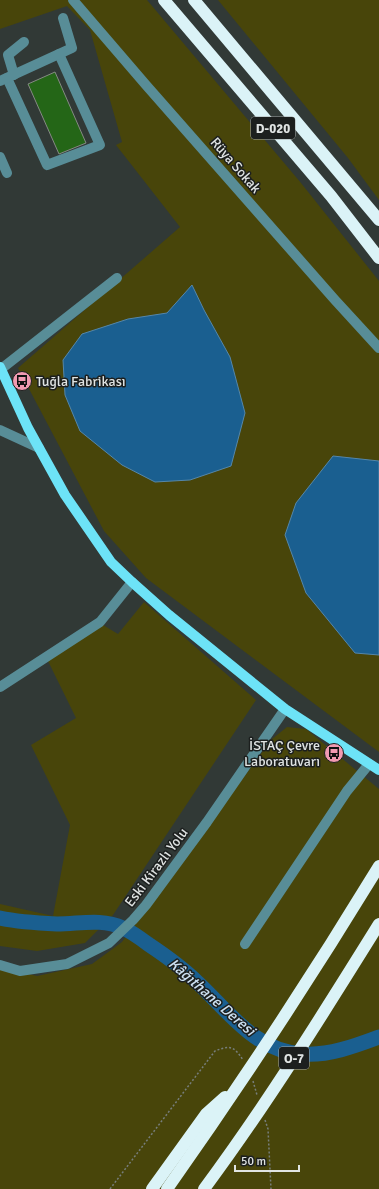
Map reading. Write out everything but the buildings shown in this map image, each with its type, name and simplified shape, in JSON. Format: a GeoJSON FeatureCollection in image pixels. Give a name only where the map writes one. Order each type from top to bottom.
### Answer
{"type":"FeatureCollection","features":[{"type":"Feature","properties":{"kind":"highway","name":"D-020"},"geometry":{"type":"LineString","coordinates":[[164,0],[331,196],[379,258]]}},
{"type":"Feature","properties":{"kind":"highway","name":"D-020"},"geometry":{"type":"LineString","coordinates":[[194,0],[379,220]]}},
{"type":"Feature","properties":{"kind":"highway","name":"O-7"},"geometry":{"type":"LineString","coordinates":[[167,1189],[296,998],[379,866]]}},
{"type":"Feature","properties":{"kind":"highway","name":"O-7"},"geometry":{"type":"LineString","coordinates":[[204,1189],[267,1099],[331,1002],[379,924]]}},
{"type":"Feature","properties":{"kind":"highway"},"geometry":{"type":"LineString","coordinates":[[152,1189],[206,1114],[240,1083]]}},
{"type":"Feature","properties":{"kind":"main road"},"geometry":{"type":"LineString","coordinates":[[0,368],[28,428],[69,501],[112,562],[169,615],[285,708],[379,770]]}},
{"type":"Feature","properties":{"kind":"street","name":"Rüya Sokak"},"geometry":{"type":"LineString","coordinates":[[73,0],[151,91],[379,348]]}},
{"type":"Feature","properties":{"kind":"street"},"geometry":{"type":"LineString","coordinates":[[7,78],[72,48],[63,18]]}},
{"type":"Feature","properties":{"kind":"street"},"geometry":{"type":"LineString","coordinates":[[24,42],[8,55],[7,78],[47,165],[100,145],[59,54]]}},
{"type":"Feature","properties":{"kind":"street"},"geometry":{"type":"LineString","coordinates":[[0,157],[7,173]]}},
{"type":"Feature","properties":{"kind":"street"},"geometry":{"type":"LineString","coordinates":[[0,368],[117,278]]}},
{"type":"Feature","properties":{"kind":"street"},"geometry":{"type":"LineString","coordinates":[[0,430],[39,448]]}},
{"type":"Feature","properties":{"kind":"street"},"geometry":{"type":"LineString","coordinates":[[0,687],[100,622],[132,582]]}},
{"type":"Feature","properties":{"kind":"street","name":"Eski Kirazlı Yolu"},"geometry":{"type":"LineString","coordinates":[[0,966],[20,971],[67,964],[109,943],[146,905],[207,822],[285,708]]}},
{"type":"Feature","properties":{"kind":"street"},"geometry":{"type":"LineString","coordinates":[[245,944],[347,791],[369,764]]}},
{"type":"Feature","properties":{"kind":"shaded area"},"geometry":{"type":"Polygon","coordinates":[[[0,0],[147,0],[301,183],[379,281],[379,461],[333,456],[285,534],[306,593],[355,653],[379,655],[379,752],[146,578],[104,531],[18,368],[180,227],[116,145],[122,142],[90,30],[67,6],[0,29],[0,0]],[[192,286],[167,313],[128,319],[204,310],[192,286]]]}},
{"type":"Feature","properties":{"kind":"shaded area"},"geometry":{"type":"Polygon","coordinates":[[[218,0],[379,0],[379,200],[348,158],[218,0]]]}},
{"type":"Feature","properties":{"kind":"shaded area"},"geometry":{"type":"Polygon","coordinates":[[[144,602],[256,700],[113,915],[85,943],[37,951],[0,946],[0,904],[53,916],[70,825],[31,745],[76,718],[48,661],[103,625],[118,634],[144,602]]]}},
{"type":"Feature","properties":{"kind":"shaded area"},"geometry":{"type":"Polygon","coordinates":[[[287,727],[306,729],[379,789],[379,1189],[0,1189],[0,967],[37,976],[92,964],[122,942],[272,739],[287,727]]]}},
{"type":"Feature","properties":{"kind":"water"},"geometry":{"type":"Polygon","coordinates":[[[192,285],[230,357],[245,413],[231,466],[190,480],[155,482],[122,465],[80,431],[65,395],[63,360],[82,334],[128,319],[167,313],[192,285]]]}},
{"type":"Feature","properties":{"kind":"water"},"geometry":{"type":"Polygon","coordinates":[[[333,456],[379,461],[379,655],[355,653],[306,593],[285,535],[296,503],[333,456]]]}},
{"type":"Feature","properties":{"kind":"waterway","name":"Kâğıthane Deresi"},"geometry":{"type":"LineString","coordinates":[[0,918],[57,924],[99,922],[115,925],[130,931],[180,967],[244,1029],[271,1046],[286,1052],[303,1054],[332,1052],[379,1037]]}},
{"type":"Feature","properties":{"kind":"place","name":"Tuğla Fabrikası"},"geometry":{"type":"Point","coordinates":[22,381]}},
{"type":"Feature","properties":{"kind":"place","name":"İSTAÇ Çevre Laboratuvarı"},"geometry":{"type":"Point","coordinates":[334,753]}}]}
